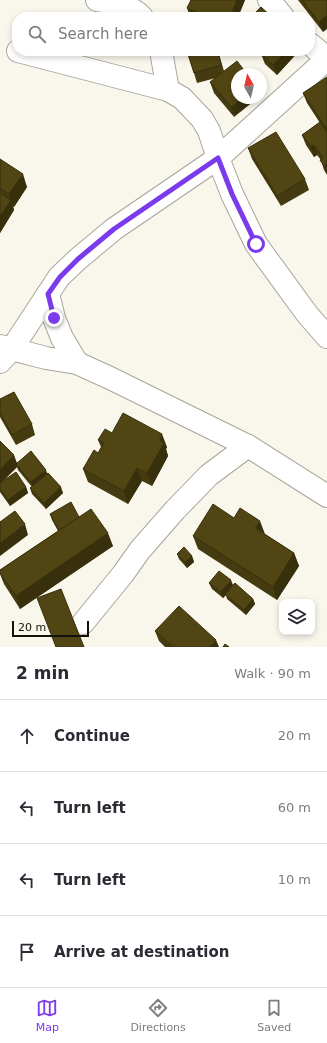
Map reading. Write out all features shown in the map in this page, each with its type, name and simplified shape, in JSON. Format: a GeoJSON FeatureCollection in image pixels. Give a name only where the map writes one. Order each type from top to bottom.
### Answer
{"type":"FeatureCollection","features":[{"type":"Feature","properties":{"kind":"street"},"geometry":{"type":"LineString","coordinates":[[97,0],[128,8],[134,12]]}},
{"type":"Feature","properties":{"kind":"street"},"geometry":{"type":"LineString","coordinates":[[269,0],[279,12]]}},
{"type":"Feature","properties":{"kind":"street"},"geometry":{"type":"LineString","coordinates":[[0,46],[12,50]]}},
{"type":"Feature","properties":{"kind":"street"},"geometry":{"type":"LineString","coordinates":[[315,48],[327,58],[218,158],[114,229],[73,264],[60,277],[4,353],[77,363],[248,446],[327,496]]}},
{"type":"Feature","properties":{"kind":"street"},"geometry":{"type":"LineString","coordinates":[[36,56],[168,90],[182,98],[202,119],[209,131],[232,194],[256,244],[307,314],[327,337]]}},
{"type":"Feature","properties":{"kind":"street"},"geometry":{"type":"LineString","coordinates":[[162,56],[168,90]]}},
{"type":"Feature","properties":{"kind":"street"},"geometry":{"type":"LineString","coordinates":[[48,294],[54,318],[62,338],[77,363]]}},
{"type":"Feature","properties":{"kind":"street"},"geometry":{"type":"LineString","coordinates":[[83,623],[123,574],[140,550],[176,510],[209,475],[248,446]]}},
{"type":"Feature","properties":{"kind":"building"},"geometry":{"type":"Polygon","coordinates":[[[191,0],[237,0],[232,12],[196,12],[187,8],[191,0]]]}},
{"type":"Feature","properties":{"kind":"building"},"geometry":{"type":"Polygon","coordinates":[[[302,0],[327,0],[327,15],[319,22],[315,17],[315,12],[311,12],[302,0]]]}},
{"type":"Feature","properties":{"kind":"building"},"geometry":{"type":"Polygon","coordinates":[[[261,7],[266,12],[256,12],[261,7]]]}},
{"type":"Feature","properties":{"kind":"building"},"geometry":{"type":"Polygon","coordinates":[[[189,56],[219,56],[221,65],[194,73],[189,56]]]}},
{"type":"Feature","properties":{"kind":"building"},"geometry":{"type":"Polygon","coordinates":[[[263,56],[281,56],[273,65],[263,56]]]}},
{"type":"Feature","properties":{"kind":"building"},"geometry":{"type":"Polygon","coordinates":[[[237,61],[242,68],[231,68],[231,104],[235,104],[231,107],[210,82],[237,61]]]}},
{"type":"Feature","properties":{"kind":"building"},"geometry":{"type":"Polygon","coordinates":[[[327,77],[327,130],[303,93],[327,77]]]}},
{"type":"Feature","properties":{"kind":"building"},"geometry":{"type":"Polygon","coordinates":[[[320,122],[327,132],[327,164],[324,166],[320,160],[323,158],[314,145],[311,147],[302,135],[320,122]]]}},
{"type":"Feature","properties":{"kind":"building"},"geometry":{"type":"Polygon","coordinates":[[[276,132],[305,179],[277,196],[248,148],[276,132]]]}},
{"type":"Feature","properties":{"kind":"building"},"geometry":{"type":"Polygon","coordinates":[[[0,159],[23,174],[9,194],[0,188],[0,159]]]}},
{"type":"Feature","properties":{"kind":"building"},"geometry":{"type":"Polygon","coordinates":[[[0,193],[11,200],[0,217],[0,193]]]}},
{"type":"Feature","properties":{"kind":"building"},"geometry":{"type":"Polygon","coordinates":[[[14,392],[32,424],[12,435],[0,413],[0,399],[14,392]]]}},
{"type":"Feature","properties":{"kind":"building"},"geometry":{"type":"Polygon","coordinates":[[[123,413],[162,434],[159,440],[164,443],[147,473],[137,468],[124,491],[83,469],[94,450],[98,453],[104,443],[98,440],[105,429],[112,433],[123,413]]]}},
{"type":"Feature","properties":{"kind":"building"},"geometry":{"type":"Polygon","coordinates":[[[0,441],[14,455],[0,470],[0,441]]]}},
{"type":"Feature","properties":{"kind":"building"},"geometry":{"type":"Polygon","coordinates":[[[31,451],[46,470],[31,482],[16,464],[31,451]]]}},
{"type":"Feature","properties":{"kind":"building"},"geometry":{"type":"Polygon","coordinates":[[[16,472],[26,487],[8,500],[0,489],[0,483],[16,472]]]}},
{"type":"Feature","properties":{"kind":"building"},"geometry":{"type":"Polygon","coordinates":[[[48,473],[61,487],[44,503],[30,488],[48,473]]]}},
{"type":"Feature","properties":{"kind":"building"},"geometry":{"type":"Polygon","coordinates":[[[71,502],[79,517],[59,530],[50,514],[71,502]]]}},
{"type":"Feature","properties":{"kind":"building"},"geometry":{"type":"Polygon","coordinates":[[[213,504],[234,518],[240,508],[260,521],[255,528],[294,553],[273,587],[193,536],[213,504]]]}},
{"type":"Feature","properties":{"kind":"building"},"geometry":{"type":"Polygon","coordinates":[[[91,509],[108,533],[16,596],[0,573],[0,570],[91,509]]]}},
{"type":"Feature","properties":{"kind":"building"},"geometry":{"type":"Polygon","coordinates":[[[15,511],[25,524],[0,543],[0,522],[15,511]]]}},
{"type":"Feature","properties":{"kind":"building"},"geometry":{"type":"Polygon","coordinates":[[[184,547],[192,556],[185,562],[177,554],[184,547]]]}},
{"type":"Feature","properties":{"kind":"building"},"geometry":{"type":"Polygon","coordinates":[[[219,571],[231,580],[221,592],[209,583],[219,571]]]}},
{"type":"Feature","properties":{"kind":"building"},"geometry":{"type":"Polygon","coordinates":[[[235,583],[253,599],[244,610],[225,594],[235,583]]]}},
{"type":"Feature","properties":{"kind":"building"},"geometry":{"type":"Polygon","coordinates":[[[61,589],[84,647],[56,647],[37,598],[61,589]]]}},
{"type":"Feature","properties":{"kind":"building"},"geometry":{"type":"Polygon","coordinates":[[[179,606],[216,640],[210,647],[173,647],[155,631],[179,606]]]}},
{"type":"Feature","properties":{"kind":"route"},"geometry":{"type":"LineString","coordinates":[[54,318],[48,294],[60,277],[78,259],[114,229],[218,158],[232,194],[256,244]]}}]}
